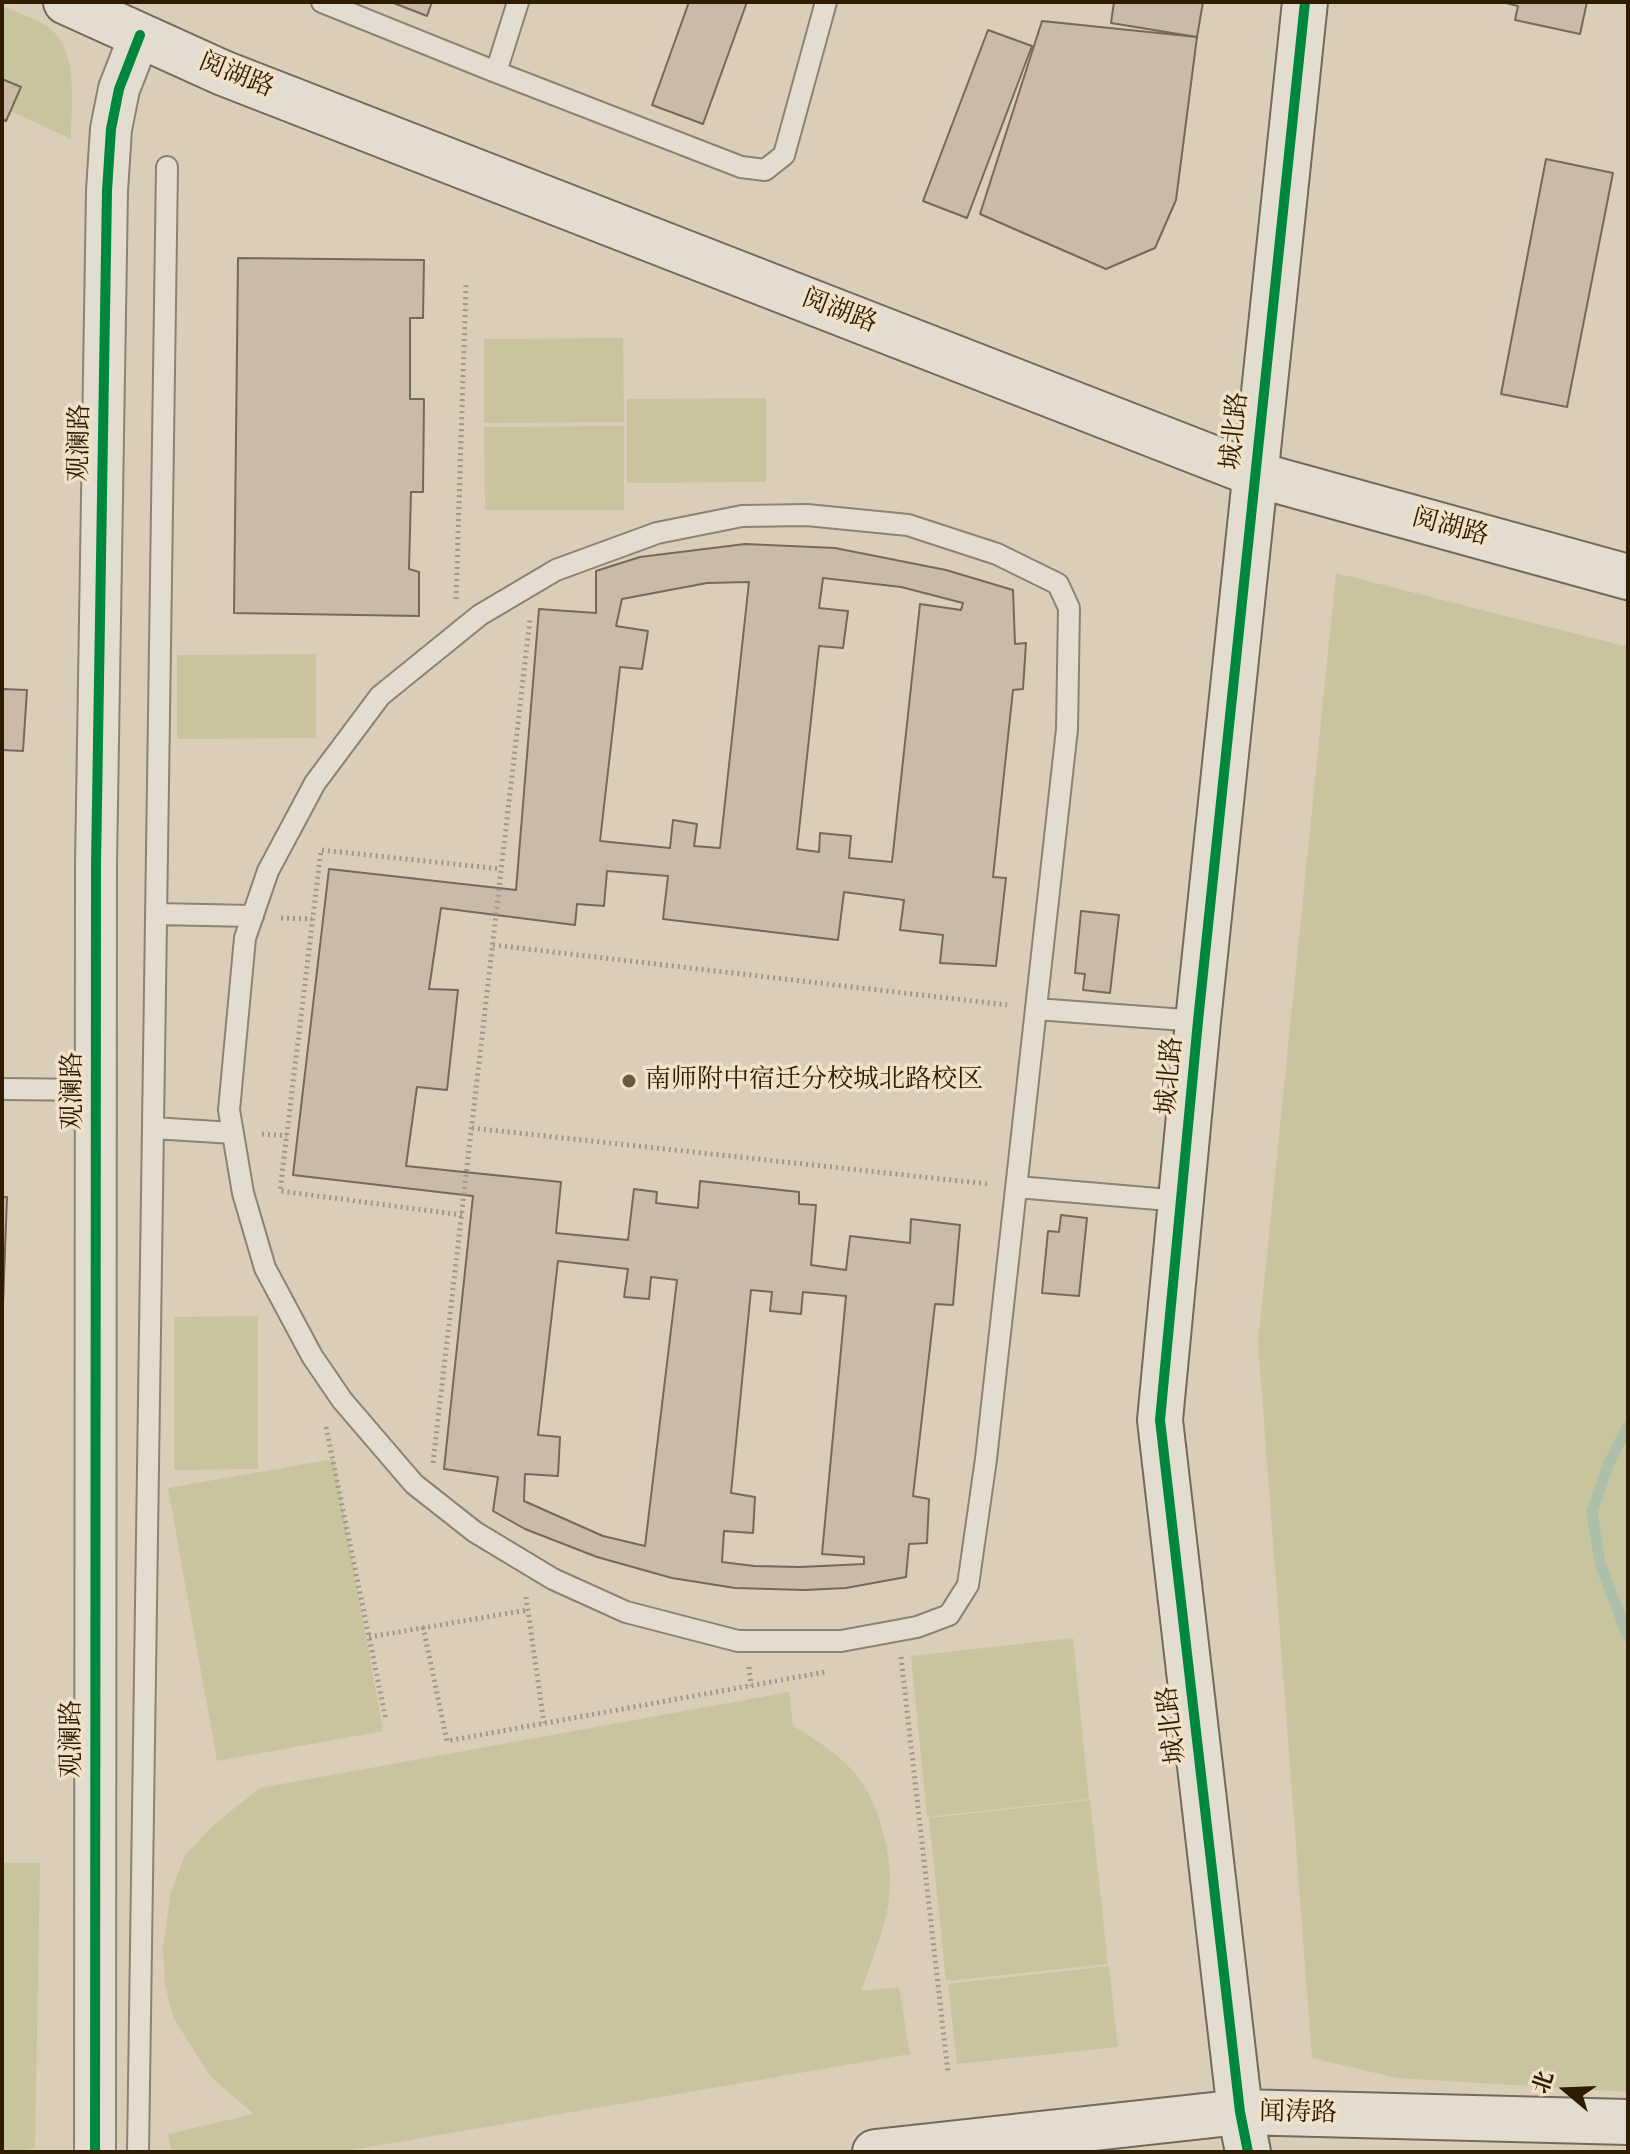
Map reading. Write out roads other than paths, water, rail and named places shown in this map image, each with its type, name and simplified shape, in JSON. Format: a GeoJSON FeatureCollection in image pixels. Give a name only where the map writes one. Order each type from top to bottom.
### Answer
{"type":"FeatureCollection","features":[{"type":"Feature","properties":{"kind":"street","name":"阅湖路"},"geometry":{"type":"LineString","coordinates":[[66,2],[238,78],[1254,474],[1628,577]]}},
{"type":"Feature","properties":{"kind":"street","name":"城北路"},"geometry":{"type":"LineString","coordinates":[[1244,2132],[1160,1420],[1198,1021],[1305,2]]}},
{"type":"Feature","properties":{"kind":"street","name":"观澜路"},"geometry":{"type":"LineString","coordinates":[[95,2152],[96,864],[107,191],[111,129],[119,89],[140,35]]}},
{"type":"Feature","properties":{"kind":"street","name":"闻涛路"},"geometry":{"type":"LineString","coordinates":[[875,2152],[1244,2132],[1628,2122]]}},
{"type":"Feature","properties":{"kind":"lane"},"geometry":{"type":"LineString","coordinates":[[322,2],[741,167],[765,170],[784,155],[826,2]]}},
{"type":"Feature","properties":{"kind":"lane"},"geometry":{"type":"LineString","coordinates":[[496,72],[518,2]]}},
{"type":"Feature","properties":{"kind":"lane"},"geometry":{"type":"LineString","coordinates":[[138,2152],[167,167]]}},
{"type":"Feature","properties":{"kind":"lane"},"geometry":{"type":"LineString","coordinates":[[807,515],[908,525],[997,554],[1058,584],[1069,608],[1067,729],[1036,1009],[986,1459],[968,1585],[949,1615],[917,1627],[841,1641],[738,1641],[626,1612],[553,1579],[475,1532],[414,1484],[342,1400],[312,1356],[265,1268],[243,1193],[229,1110],[245,938],[268,871],[315,783],[380,696],[480,615],[556,570],[657,533],[742,516],[807,515]]}},
{"type":"Feature","properties":{"kind":"lane"},"geometry":{"type":"LineString","coordinates":[[156,914],[253,916]]}},
{"type":"Feature","properties":{"kind":"lane"},"geometry":{"type":"LineString","coordinates":[[1036,1009],[1198,1021]]}},
{"type":"Feature","properties":{"kind":"lane"},"geometry":{"type":"LineString","coordinates":[[2,1089],[96,1090]]}},
{"type":"Feature","properties":{"kind":"lane"},"geometry":{"type":"LineString","coordinates":[[153,1128],[233,1133]]}},
{"type":"Feature","properties":{"kind":"lane"},"geometry":{"type":"LineString","coordinates":[[1017,1187],[1181,1201]]}},
{"type":"Feature","properties":{"kind":"waterway"},"geometry":{"type":"LineString","coordinates":[[1628,1426],[1608,1465],[1592,1512],[1600,1563],[1628,1637]]}},
{"type":"Feature","properties":{"kind":"place","name":"南师附中宿迁分校城北路校区"},"geometry":{"type":"Point","coordinates":[629,1081]}}]}
